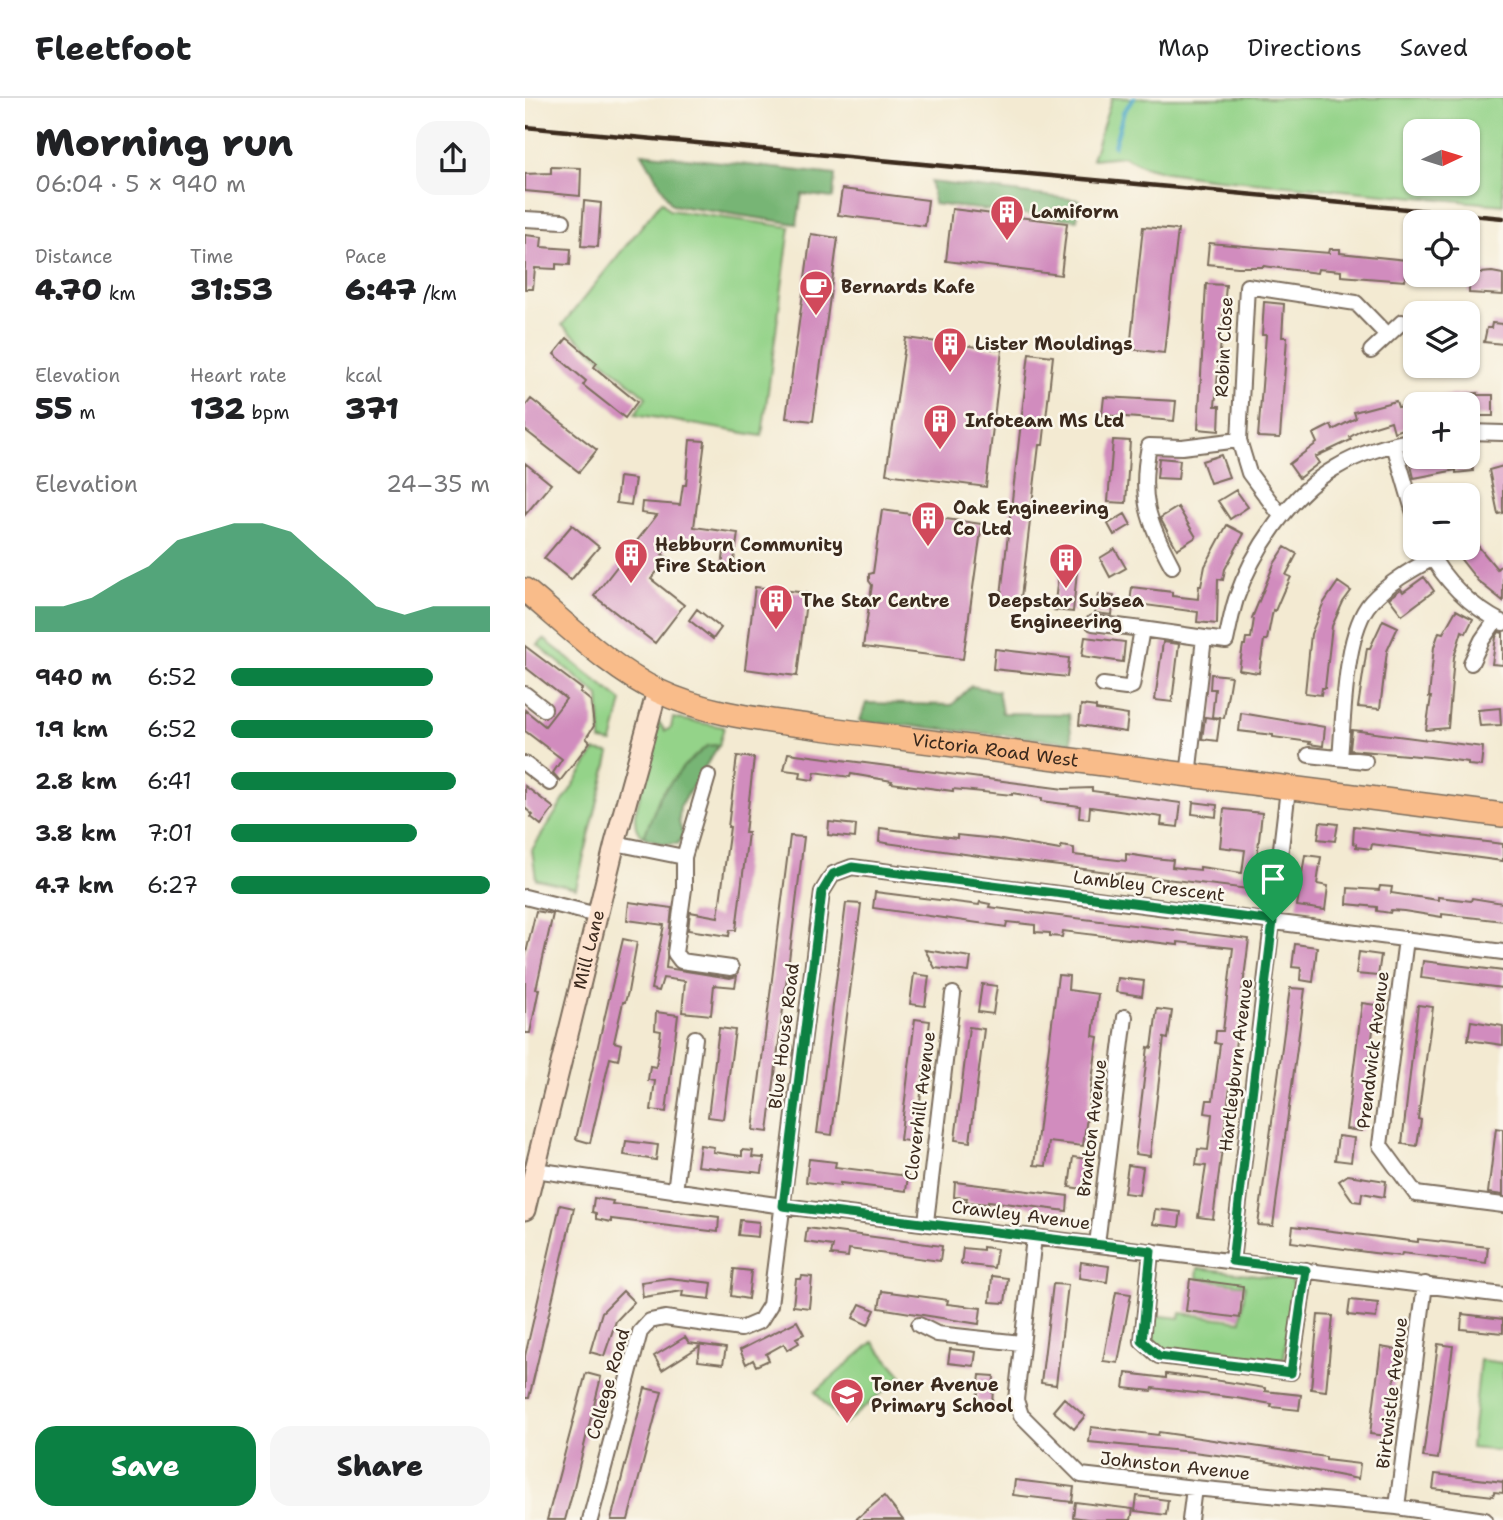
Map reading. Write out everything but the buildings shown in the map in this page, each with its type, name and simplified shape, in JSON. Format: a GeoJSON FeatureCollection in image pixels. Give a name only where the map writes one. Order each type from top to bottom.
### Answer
{"type":"FeatureCollection","features":[{"type":"Feature","properties":{"kind":"main road","name":"Victoria Road West"},"geometry":{"type":"LineString","coordinates":[[525,590],[620,668],[657,691],[692,704],[744,716],[1503,815]]}},
{"type":"Feature","properties":{"kind":"main road","name":"Mill Lane"},"geometry":{"type":"LineString","coordinates":[[525,1210],[615,843],[657,691]]}},
{"type":"Feature","properties":{"kind":"street"},"geometry":{"type":"LineString","coordinates":[[525,219],[563,221]]}},
{"type":"Feature","properties":{"kind":"street","name":"Robin Close"},"geometry":{"type":"LineString","coordinates":[[1281,516],[1249,473],[1239,440],[1247,286],[1356,303],[1387,335]]}},
{"type":"Feature","properties":{"kind":"street"},"geometry":{"type":"LineString","coordinates":[[1371,351],[1402,322]]}},
{"type":"Feature","properties":{"kind":"street"},"geometry":{"type":"LineString","coordinates":[[1480,431],[1503,430]]}},
{"type":"Feature","properties":{"kind":"street"},"geometry":{"type":"LineString","coordinates":[[1172,566],[1147,516],[1143,474],[1149,446],[1182,447],[1239,440]]}},
{"type":"Feature","properties":{"kind":"street"},"geometry":{"type":"LineString","coordinates":[[1093,623],[1226,640],[1236,599],[1251,565],[1281,516],[1334,468],[1403,443]]}},
{"type":"Feature","properties":{"kind":"street"},"geometry":{"type":"LineString","coordinates":[[1394,445],[1405,483]]}},
{"type":"Feature","properties":{"kind":"street"},"geometry":{"type":"LineString","coordinates":[[1340,758],[1355,633],[1370,603],[1421,560]]}},
{"type":"Feature","properties":{"kind":"street"},"geometry":{"type":"LineString","coordinates":[[1434,560],[1438,569],[1483,613],[1500,621],[1482,640],[1471,663]]}},
{"type":"Feature","properties":{"kind":"street"},"geometry":{"type":"LineString","coordinates":[[1103,685],[1126,688],[1132,686],[1142,629]]}},
{"type":"Feature","properties":{"kind":"street"},"geometry":{"type":"LineString","coordinates":[[1188,776],[1204,638]]}},
{"type":"Feature","properties":{"kind":"street"},"geometry":{"type":"LineString","coordinates":[[525,694],[544,709]]}},
{"type":"Feature","properties":{"kind":"street"},"geometry":{"type":"LineString","coordinates":[[1309,755],[1365,761]]}},
{"type":"Feature","properties":{"kind":"street"},"geometry":{"type":"LineString","coordinates":[[525,764],[550,783]]}},
{"type":"Feature","properties":{"kind":"street"},"geometry":{"type":"LineString","coordinates":[[708,776],[684,857],[684,889],[675,953],[681,961],[731,968]]}},
{"type":"Feature","properties":{"kind":"street","name":"Hartleyburn Avenue"},"geometry":{"type":"LineString","coordinates":[[1232,1261],[1288,789]]}},
{"type":"Feature","properties":{"kind":"street"},"geometry":{"type":"LineString","coordinates":[[615,843],[684,857]]}},
{"type":"Feature","properties":{"kind":"street","name":"Lambley Crescent"},"geometry":{"type":"LineString","coordinates":[[833,874],[852,867],[1503,952]]}},
{"type":"Feature","properties":{"kind":"street","name":"Blue House Road"},"geometry":{"type":"LineString","coordinates":[[783,1206],[822,892],[833,874]]}},
{"type":"Feature","properties":{"kind":"street"},"geometry":{"type":"LineString","coordinates":[[525,897],[597,915]]}},
{"type":"Feature","properties":{"kind":"street","name":"Prendwick Avenue"},"geometry":{"type":"LineString","coordinates":[[1406,939],[1380,1145],[1416,1194],[1503,1205]]}},
{"type":"Feature","properties":{"kind":"street","name":"Cloverhill Avenue"},"geometry":{"type":"LineString","coordinates":[[926,1222],[953,994]]}},
{"type":"Feature","properties":{"kind":"street","name":"Branton Avenue"},"geometry":{"type":"LineString","coordinates":[[1097,1244],[1125,1017]]}},
{"type":"Feature","properties":{"kind":"street"},"geometry":{"type":"LineString","coordinates":[[675,1191],[695,1038]]}},
{"type":"Feature","properties":{"kind":"street","name":"Crawley Avenue"},"geometry":{"type":"LineString","coordinates":[[535,1170],[783,1206],[1503,1295]]}},
{"type":"Feature","properties":{"kind":"street","name":"College Road"},"geometry":{"type":"LineString","coordinates":[[590,1520],[640,1332],[650,1321],[664,1318],[741,1329],[760,1321],[770,1306],[783,1206]]}},
{"type":"Feature","properties":{"kind":"street","name":"Johnston Avenue"},"geometry":{"type":"LineString","coordinates":[[1034,1237],[1016,1400],[1021,1415],[1081,1475],[1397,1507],[1485,1520]]}},
{"type":"Feature","properties":{"kind":"street"},"geometry":{"type":"LineString","coordinates":[[1151,1251],[1142,1341],[1159,1356],[1291,1373],[1306,1270]]}},
{"type":"Feature","properties":{"kind":"street","name":"Birtwistle Avenue"},"geometry":{"type":"LineString","coordinates":[[1397,1507],[1425,1284]]}},
{"type":"Feature","properties":{"kind":"street"},"geometry":{"type":"LineString","coordinates":[[919,1325],[937,1334],[1021,1343]]}},
{"type":"Feature","properties":{"kind":"street"},"geometry":{"type":"LineString","coordinates":[[1190,1520],[1194,1488]]}},
{"type":"Feature","properties":{"kind":"green space"},"geometry":{"type":"Polygon","coordinates":[[[1112,98],[1503,98],[1503,205],[1405,196],[1481,196],[1481,119],[1403,119],[1403,196],[1166,172],[1143,166],[1123,156],[1092,159],[1112,98]]]}},
{"type":"Feature","properties":{"kind":"green space"},"geometry":{"type":"Polygon","coordinates":[[[642,153],[835,175],[833,198],[802,194],[797,224],[672,205],[642,153]]]}},
{"type":"Feature","properties":{"kind":"green space"},"geometry":{"type":"Polygon","coordinates":[[[931,182],[1080,200],[1077,220],[934,204],[931,182]]]}},
{"type":"Feature","properties":{"kind":"green space"},"geometry":{"type":"Polygon","coordinates":[[[662,201],[669,210],[790,227],[762,436],[635,414],[646,397],[562,325],[662,201]]]}},
{"type":"Feature","properties":{"kind":"green space"},"geometry":{"type":"Polygon","coordinates":[[[544,639],[622,701],[612,743],[601,741],[599,696],[538,645],[544,639]]]}},
{"type":"Feature","properties":{"kind":"green space"},"geometry":{"type":"Polygon","coordinates":[[[971,686],[998,691],[1002,713],[1069,714],[1072,742],[860,721],[866,703],[952,705],[971,686]]]}},
{"type":"Feature","properties":{"kind":"green space"},"geometry":{"type":"Polygon","coordinates":[[[673,718],[724,727],[719,745],[707,746],[684,766],[660,796],[644,837],[636,827],[635,814],[659,722],[665,731],[671,728],[673,718]]]}},
{"type":"Feature","properties":{"kind":"green space"},"geometry":{"type":"Polygon","coordinates":[[[719,745],[680,806],[679,822],[683,835],[678,844],[663,844],[644,837],[660,796],[684,766],[707,746],[719,745]]]}},
{"type":"Feature","properties":{"kind":"green space"},"geometry":{"type":"Polygon","coordinates":[[[595,751],[610,753],[576,888],[536,879],[532,850],[595,751]]]}},
{"type":"Feature","properties":{"kind":"green space"},"geometry":{"type":"Polygon","coordinates":[[[1198,1268],[1291,1279],[1294,1286],[1284,1358],[1278,1362],[1162,1349],[1149,1339],[1152,1315],[1180,1318],[1181,1313],[1241,1321],[1245,1285],[1197,1278],[1198,1268]]]}},
{"type":"Feature","properties":{"kind":"green space"},"geometry":{"type":"Polygon","coordinates":[[[873,1342],[902,1376],[843,1425],[815,1392],[873,1342]]]}},
{"type":"Feature","properties":{"kind":"green space"},"geometry":{"type":"Polygon","coordinates":[[[1480,1360],[1503,1363],[1503,1451],[1471,1448],[1480,1360]]]}},
{"type":"Feature","properties":{"kind":"waterway"},"geometry":{"type":"LineString","coordinates":[[1114,146],[1124,111],[1134,98]]}},
{"type":"Feature","properties":{"kind":"railway"},"geometry":{"type":"LineString","coordinates":[[525,127],[1503,218]]}},
{"type":"Feature","properties":{"kind":"place","name":"Lamiform"},"geometry":{"type":"Point","coordinates":[1007,242]}},
{"type":"Feature","properties":{"kind":"place","name":"Bernards Kafe"},"geometry":{"type":"Point","coordinates":[816,317]}},
{"type":"Feature","properties":{"kind":"place","name":"Lister Mouldings"},"geometry":{"type":"Point","coordinates":[950,374]}},
{"type":"Feature","properties":{"kind":"place","name":"Infoteam MS Ltd"},"geometry":{"type":"Point","coordinates":[940,451]}},
{"type":"Feature","properties":{"kind":"place","name":"Oak Engineering Co Ltd"},"geometry":{"type":"Point","coordinates":[928,548]}},
{"type":"Feature","properties":{"kind":"place","name":"Hebburn Community Fire Station"},"geometry":{"type":"Point","coordinates":[631,585]}},
{"type":"Feature","properties":{"kind":"place","name":"Deepstar Subsea Engineering"},"geometry":{"type":"Point","coordinates":[1066,590]}},
{"type":"Feature","properties":{"kind":"place","name":"The Star Centre"},"geometry":{"type":"Point","coordinates":[776,631]}},
{"type":"Feature","properties":{"kind":"place","name":"Toner Avenue Primary School"},"geometry":{"type":"Point","coordinates":[847,1425]}},
{"type":"Feature","properties":{"kind":"route"},"geometry":{"type":"LineString","coordinates":[[852,867],[1273,921],[1232,1261],[1306,1270],[1291,1373],[1159,1356],[1142,1341],[1151,1251],[783,1206],[822,892],[833,874],[852,867]]}}]}
